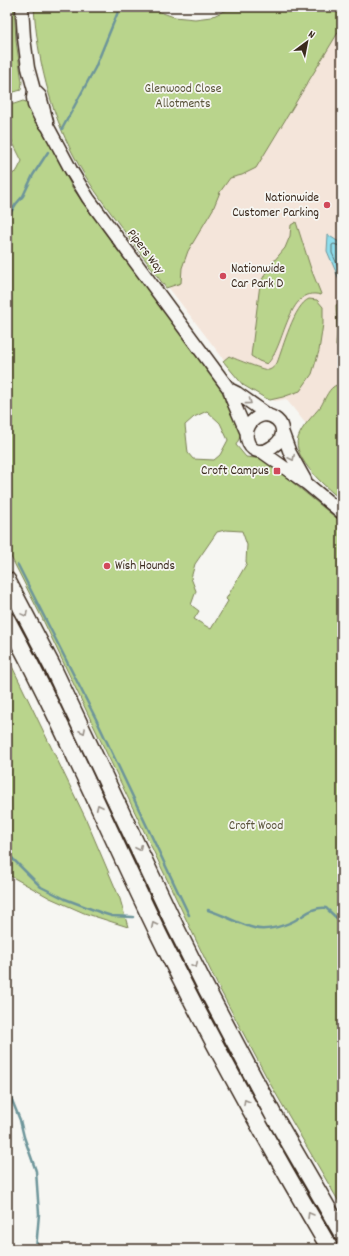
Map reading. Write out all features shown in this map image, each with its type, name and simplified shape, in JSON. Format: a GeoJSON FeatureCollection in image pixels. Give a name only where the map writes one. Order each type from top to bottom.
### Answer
{"type":"FeatureCollection","features":[{"type":"Feature","properties":{"kind":"highway"},"geometry":{"type":"LineString","coordinates":[[7,580],[55,673],[206,988],[274,1116],[342,1233]]}},
{"type":"Feature","properties":{"kind":"highway"},"geometry":{"type":"LineString","coordinates":[[7,620],[57,718],[161,939],[216,1046],[281,1165],[330,1249]]}},
{"type":"Feature","properties":{"kind":"main road","name":"Pipers Way"},"geometry":{"type":"LineString","coordinates":[[22,7],[28,68],[34,90],[34,105],[40,117],[48,127],[88,198],[229,389],[246,431]]}},
{"type":"Feature","properties":{"kind":"main road","name":"Pipers Way"},"geometry":{"type":"LineString","coordinates":[[229,389],[238,393],[268,415]]}},
{"type":"Feature","properties":{"kind":"main road"},"geometry":{"type":"LineString","coordinates":[[282,431],[276,444],[269,449],[261,451],[254,450],[246,440],[246,431],[249,425],[258,416],[268,415],[277,420],[280,424],[290,453],[306,483]]}},
{"type":"Feature","properties":{"kind":"main road"},"geometry":{"type":"LineString","coordinates":[[261,451],[306,483],[342,513]]}},
{"type":"Feature","properties":{"kind":"shaded area","name":"Croft Campus"},"geometry":{"type":"Polygon","coordinates":[[[342,13],[342,500],[325,486],[311,470],[298,451],[297,439],[306,424],[286,399],[276,401],[265,398],[248,388],[238,378],[169,288],[167,274],[168,266],[342,13]]]}},
{"type":"Feature","properties":{"kind":"green space"},"geometry":{"type":"Polygon","coordinates":[[[7,7],[14,7],[16,41],[22,82],[21,90],[7,94],[7,7]]]}},
{"type":"Feature","properties":{"kind":"green space","name":"Glenwood Close Allotments"},"geometry":{"type":"Polygon","coordinates":[[[34,7],[153,7],[160,12],[174,17],[195,19],[211,17],[233,7],[342,7],[342,26],[256,168],[242,175],[230,178],[220,192],[213,209],[188,251],[182,268],[181,283],[166,288],[101,199],[79,165],[58,121],[46,84],[38,45],[34,7]]]}},
{"type":"Feature","properties":{"kind":"green space","name":"Croft Wood"},"geometry":{"type":"Polygon","coordinates":[[[23,101],[26,102],[34,113],[72,187],[118,251],[198,353],[231,404],[242,433],[236,445],[246,457],[264,459],[335,517],[342,521],[342,1207],[272,1087],[217,984],[43,620],[7,549],[7,177],[17,171],[22,161],[7,131],[7,104],[14,104],[23,101]],[[207,411],[194,417],[185,425],[188,453],[193,459],[214,460],[220,455],[228,440],[220,423],[207,411]],[[225,530],[217,532],[195,564],[191,578],[196,591],[191,605],[199,611],[194,619],[211,629],[228,601],[226,599],[247,563],[247,545],[242,531],[225,530]]]}},
{"type":"Feature","properties":{"kind":"green space"},"geometry":{"type":"Polygon","coordinates":[[[296,222],[321,295],[310,294],[301,299],[294,308],[273,356],[267,364],[251,356],[260,284],[268,268],[285,248],[290,236],[291,225],[296,222]]]}},
{"type":"Feature","properties":{"kind":"green space"},"geometry":{"type":"Polygon","coordinates":[[[309,299],[317,300],[323,307],[323,324],[319,351],[312,374],[300,391],[270,400],[243,385],[223,361],[229,356],[262,369],[269,370],[272,368],[277,363],[294,318],[299,309],[309,299]]]}},
{"type":"Feature","properties":{"kind":"green space"},"geometry":{"type":"Polygon","coordinates":[[[339,304],[342,309],[342,349],[339,349],[336,346],[336,305],[339,304]]]}},
{"type":"Feature","properties":{"kind":"green space"},"geometry":{"type":"Polygon","coordinates":[[[337,385],[342,386],[342,500],[328,489],[312,472],[305,463],[297,446],[298,438],[302,429],[321,406],[329,391],[337,385]]]}},
{"type":"Feature","properties":{"kind":"green space"},"geometry":{"type":"Polygon","coordinates":[[[7,656],[85,817],[120,899],[128,927],[84,913],[50,898],[7,874],[7,656]]]}},
{"type":"Feature","properties":{"kind":"water"},"geometry":{"type":"Polygon","coordinates":[[[328,235],[342,244],[342,286],[327,251],[328,235]]]}},
{"type":"Feature","properties":{"kind":"waterway"},"geometry":{"type":"LineString","coordinates":[[62,129],[95,68],[120,7]]}},
{"type":"Feature","properties":{"kind":"waterway"},"geometry":{"type":"LineString","coordinates":[[7,218],[23,196],[33,175],[48,152]]}},
{"type":"Feature","properties":{"kind":"waterway"},"geometry":{"type":"LineString","coordinates":[[18,565],[96,719],[189,915]]}},
{"type":"Feature","properties":{"kind":"waterway"},"geometry":{"type":"LineString","coordinates":[[7,853],[41,887],[65,899],[102,913],[112,916],[133,917]]}},
{"type":"Feature","properties":{"kind":"waterway"},"geometry":{"type":"LineString","coordinates":[[302,916],[307,912],[319,908],[326,908],[342,923]]}},
{"type":"Feature","properties":{"kind":"waterway"},"geometry":{"type":"LineString","coordinates":[[208,910],[259,929],[277,927],[299,918]]}},
{"type":"Feature","properties":{"kind":"waterway"},"geometry":{"type":"LineString","coordinates":[[7,1088],[20,1120],[24,1137],[36,1171],[39,1214],[36,1249]]}},
{"type":"Feature","properties":{"kind":"place","name":"Nationwide Customer Parking"},"geometry":{"type":"Point","coordinates":[327,205]}},
{"type":"Feature","properties":{"kind":"place","name":"Nationwide Car Park D"},"geometry":{"type":"Point","coordinates":[223,276]}},
{"type":"Feature","properties":{"kind":"place","name":"Croft Campus"},"geometry":{"type":"Point","coordinates":[277,471]}},
{"type":"Feature","properties":{"kind":"place","name":"Wish Hounds"},"geometry":{"type":"Point","coordinates":[107,566]}}]}
